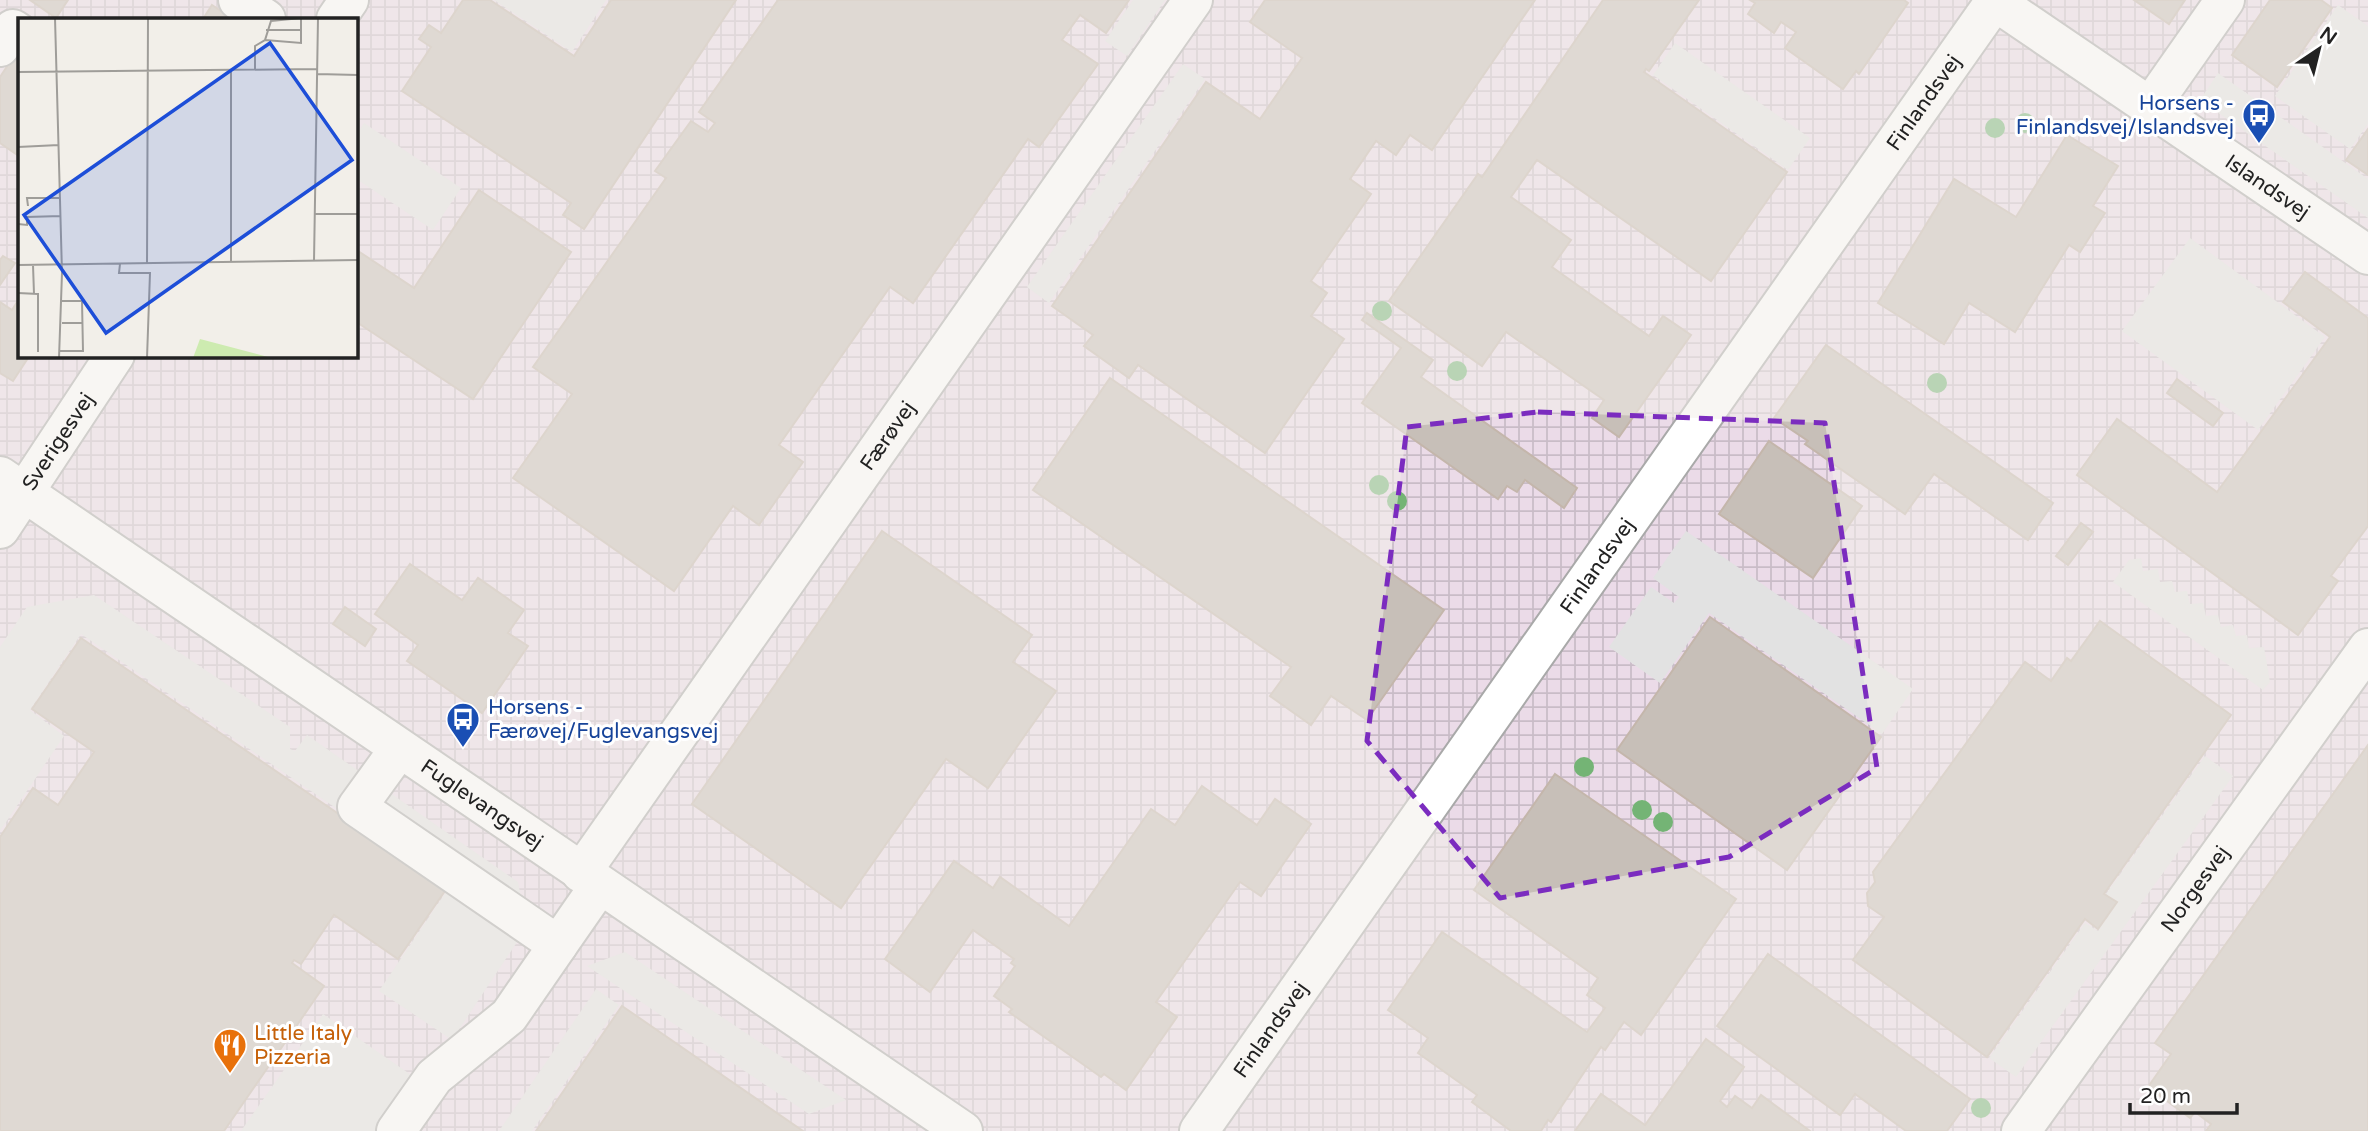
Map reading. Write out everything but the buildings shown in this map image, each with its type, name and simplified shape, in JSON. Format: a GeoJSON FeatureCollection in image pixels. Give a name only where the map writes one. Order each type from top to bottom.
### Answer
{"type":"FeatureCollection","features":[{"type":"Feature","properties":{"kind":"street"},"geometry":{"type":"LineString","coordinates":[[238,0],[265,18]]}},
{"type":"Feature","properties":{"kind":"street"},"geometry":{"type":"LineString","coordinates":[[337,18],[349,0]]}},
{"type":"Feature","properties":{"kind":"street","name":"Færøvej"},"geometry":{"type":"LineString","coordinates":[[396,1131],[434,1077],[509,1016],[558,945],[590,879],[1193,0]]}},
{"type":"Feature","properties":{"kind":"street"},"geometry":{"type":"LineString","coordinates":[[2150,107],[2225,0]]}},
{"type":"Feature","properties":{"kind":"street","name":"Islandsvej"},"geometry":{"type":"LineString","coordinates":[[1994,1],[2368,255]]}},
{"type":"Feature","properties":{"kind":"street","name":"Finlandsvej"},"geometry":{"type":"LineString","coordinates":[[1199,1131],[1994,1]]}},
{"type":"Feature","properties":{"kind":"street"},"geometry":{"type":"LineString","coordinates":[[0,47],[13,29],[18,32]]}},
{"type":"Feature","properties":{"kind":"street","name":"Sverigesvej"},"geometry":{"type":"LineString","coordinates":[[0,529],[12,485],[113,357]]}},
{"type":"Feature","properties":{"kind":"street","name":"Fuglevangsvej"},"geometry":{"type":"LineString","coordinates":[[12,485],[963,1131]]}},
{"type":"Feature","properties":{"kind":"street","name":"Norgesvej"},"geometry":{"type":"LineString","coordinates":[[2021,1131],[2368,648]]}},
{"type":"Feature","properties":{"kind":"street"},"geometry":{"type":"LineString","coordinates":[[399,749],[357,807],[558,945]]}},
{"type":"Feature","properties":{"kind":"highlighted area"},"geometry":{"type":"Polygon","coordinates":[[[1538,412],[1825,423],[1877,768],[1729,857],[1500,898],[1367,741],[1407,427],[1538,412]]]}},
{"type":"Feature","properties":{"kind":"shaded area"},"geometry":{"type":"Polygon","coordinates":[[[0,0],[2368,0],[2368,1131],[0,1131],[0,0]]]}},
{"type":"Feature","properties":{"kind":"shaded area"},"geometry":{"type":"Polygon","coordinates":[[[494,0],[606,0],[572,52],[494,0]]]}},
{"type":"Feature","properties":{"kind":"shaded area"},"geometry":{"type":"Polygon","coordinates":[[[1133,0],[1165,0],[1127,56],[1105,41],[1133,0]]]}},
{"type":"Feature","properties":{"kind":"shaded area"},"geometry":{"type":"Polygon","coordinates":[[[2338,5],[2368,26],[2368,124],[2350,149],[2275,96],[2338,5]]]}},
{"type":"Feature","properties":{"kind":"shaded area"},"geometry":{"type":"Polygon","coordinates":[[[1675,43],[1810,138],[1788,170],[1653,75],[1675,43]]]}},
{"type":"Feature","properties":{"kind":"shaded area"},"geometry":{"type":"Polygon","coordinates":[[[1183,64],[1205,79],[1049,303],[1027,287],[1183,64]]]}},
{"type":"Feature","properties":{"kind":"shaded area"},"geometry":{"type":"Polygon","coordinates":[[[2218,73],[2368,179],[2368,218],[2200,100],[2218,73]]]}},
{"type":"Feature","properties":{"kind":"shaded area"},"geometry":{"type":"Polygon","coordinates":[[[364,123],[461,188],[433,230],[357,179],[357,134],[364,123]]]}},
{"type":"Feature","properties":{"kind":"shaded area"},"geometry":{"type":"Polygon","coordinates":[[[2190,238],[2325,337],[2258,430],[2122,331],[2190,238]]]}},
{"type":"Feature","properties":{"kind":"shaded area"},"geometry":{"type":"Polygon","coordinates":[[[1686,531],[1913,689],[1882,734],[1709,613],[1660,683],[1609,647],[1651,587],[1674,603],[1679,597],[1653,578],[1686,531]]]}},
{"type":"Feature","properties":{"kind":"shaded area"},"geometry":{"type":"Polygon","coordinates":[[[2141,558],[2143,571],[2158,569],[2160,582],[2172,581],[2175,592],[2187,591],[2190,604],[2203,603],[2206,616],[2218,615],[2221,627],[2233,625],[2236,636],[2247,635],[2249,648],[2264,647],[2270,682],[2263,690],[2113,582],[2129,560],[2141,558]]]}},
{"type":"Feature","properties":{"kind":"shaded area"},"geometry":{"type":"Polygon","coordinates":[[[94,595],[290,727],[290,749],[295,751],[307,735],[518,882],[527,927],[452,1040],[379,991],[450,886],[81,634],[30,710],[64,736],[0,831],[0,647],[27,607],[94,595]]]}},
{"type":"Feature","properties":{"kind":"shaded area"},"geometry":{"type":"Polygon","coordinates":[[[2205,756],[2233,776],[2016,1077],[1989,1058],[2085,923],[2098,931],[2118,902],[2106,894],[2205,756]]]}},
{"type":"Feature","properties":{"kind":"shaded area"},"geometry":{"type":"Polygon","coordinates":[[[625,952],[846,1100],[809,1114],[587,966],[625,952]]]}},
{"type":"Feature","properties":{"kind":"shaded area"},"geometry":{"type":"Polygon","coordinates":[[[596,989],[619,1005],[532,1131],[499,1131],[596,989]]]}},
{"type":"Feature","properties":{"kind":"shaded area"},"geometry":{"type":"Polygon","coordinates":[[[323,1014],[417,1079],[381,1131],[241,1131],[323,1014]]]}},
{"type":"Feature","properties":{"kind":"place","name":"Horsens - Finlandsvej/Islandsvej"},"geometry":{"type":"Point","coordinates":[2259,145]}},
{"type":"Feature","properties":{"kind":"place","name":"Horsens - Færøvej/Fuglevangsvej"},"geometry":{"type":"Point","coordinates":[463,749]}},
{"type":"Feature","properties":{"kind":"place","name":"Little Italy Pizzeria"},"geometry":{"type":"Point","coordinates":[230,1075]}}]}
